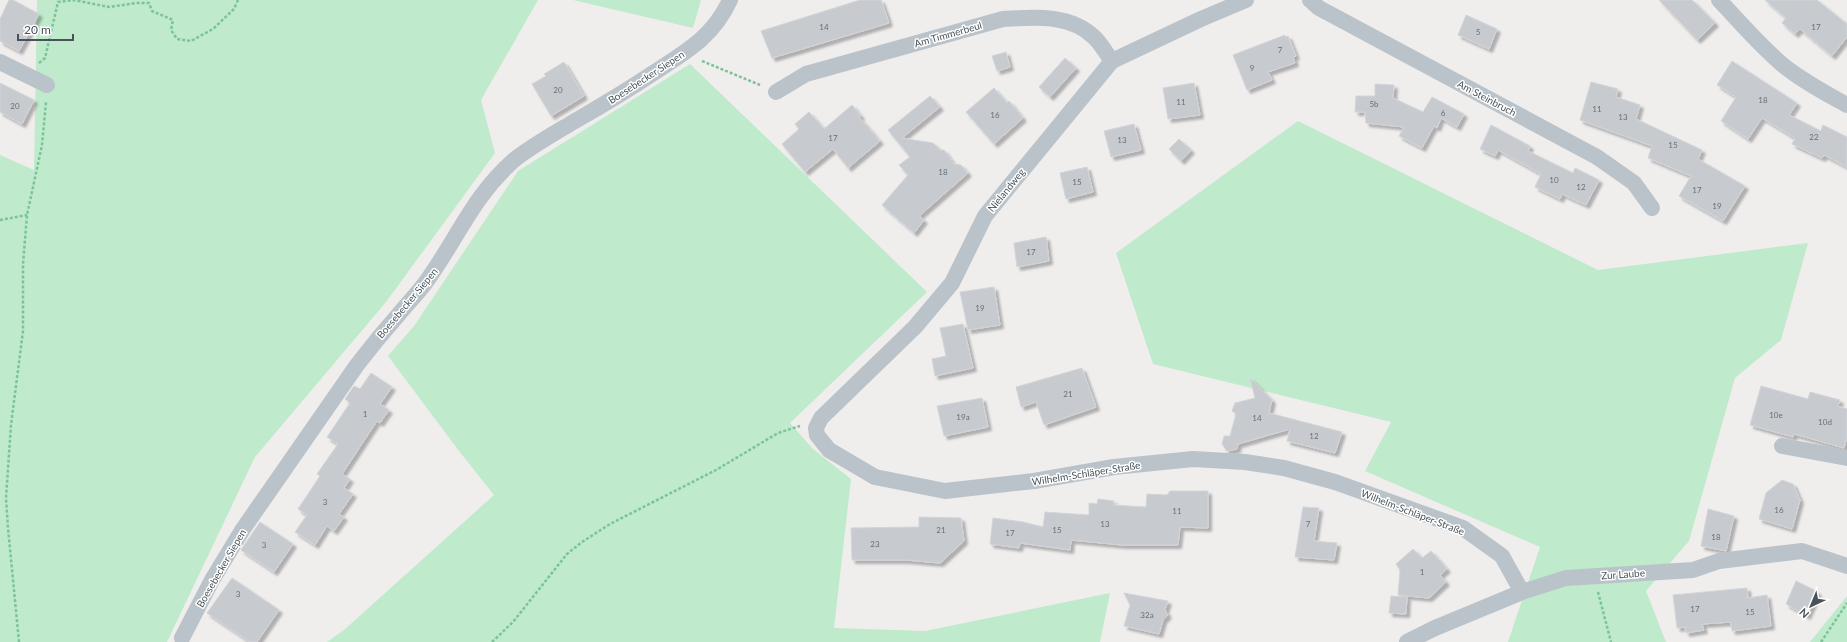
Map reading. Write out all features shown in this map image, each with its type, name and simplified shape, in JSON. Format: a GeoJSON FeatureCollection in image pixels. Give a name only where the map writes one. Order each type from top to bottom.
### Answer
{"type":"FeatureCollection","features":[{"type":"Feature","properties":{"kind":"street","name":"Boesebecker Siepen"},"geometry":{"type":"LineString","coordinates":[[182,638],[212,580],[243,529],[357,366],[375,342],[425,284],[441,262],[479,197],[492,181],[515,160],[541,141],[625,91],[683,53],[708,34],[718,23],[730,0]]}},
{"type":"Feature","properties":{"kind":"street","name":"Nielandweg"},"geometry":{"type":"LineString","coordinates":[[821,418],[915,327],[952,283],[985,216],[1112,61],[1201,19],[1246,0]]}},
{"type":"Feature","properties":{"kind":"street","name":"Am Steinbruch"},"geometry":{"type":"LineString","coordinates":[[1310,0],[1319,8],[1597,157],[1634,183],[1652,208]]}},
{"type":"Feature","properties":{"kind":"street"},"geometry":{"type":"LineString","coordinates":[[1719,0],[1769,52],[1785,66],[1808,82],[1847,104]]}},
{"type":"Feature","properties":{"kind":"street","name":"Am Timmerbeul"},"geometry":{"type":"LineString","coordinates":[[776,92],[806,74],[1003,19],[1034,17],[1060,19],[1082,28],[1096,38],[1112,61]]}},
{"type":"Feature","properties":{"kind":"street"},"geometry":{"type":"LineString","coordinates":[[0,62],[47,85]]}},
{"type":"Feature","properties":{"kind":"street","name":"Wilhelm-Schläper-Straße"},"geometry":{"type":"LineString","coordinates":[[821,418],[816,428],[817,435],[829,450],[875,477],[945,490],[1034,481],[1114,467],[1193,459],[1245,462],[1284,468],[1336,482],[1463,528],[1502,556],[1522,592]]}},
{"type":"Feature","properties":{"kind":"street"},"geometry":{"type":"LineString","coordinates":[[1782,446],[1847,458]]}},
{"type":"Feature","properties":{"kind":"street","name":"Zur Laube"},"geometry":{"type":"LineString","coordinates":[[1408,642],[1435,628],[1522,592],[1566,578],[1693,570],[1719,561],[1802,551],[1847,566]]}},
{"type":"Feature","properties":{"kind":"path"},"geometry":{"type":"LineString","coordinates":[[24,74],[45,58],[58,1],[74,0],[109,7],[149,3],[152,11],[173,20],[171,30],[177,39],[191,41],[213,29],[234,9],[238,0]]}},
{"type":"Feature","properties":{"kind":"path"},"geometry":{"type":"LineString","coordinates":[[683,53],[776,92]]}},
{"type":"Feature","properties":{"kind":"path"},"geometry":{"type":"LineString","coordinates":[[19,642],[6,498],[11,425],[23,331],[23,264],[27,215],[42,145],[46,116],[47,85]]}},
{"type":"Feature","properties":{"kind":"path"},"geometry":{"type":"LineString","coordinates":[[0,220],[27,215]]}},
{"type":"Feature","properties":{"kind":"path"},"geometry":{"type":"LineString","coordinates":[[492,642],[513,622],[567,554],[582,542],[610,524],[716,470],[778,433],[821,418]]}},
{"type":"Feature","properties":{"kind":"path"},"geometry":{"type":"LineString","coordinates":[[1594,576],[1611,642]]}},
{"type":"Feature","properties":{"kind":"path"},"geometry":{"type":"LineString","coordinates":[[1821,642],[1847,602]]}},
{"type":"Feature","properties":{"kind":"green space"},"geometry":{"type":"Polygon","coordinates":[[[37,0],[538,0],[481,100],[495,153],[386,302],[255,457],[167,642],[0,642],[0,155],[34,170],[37,0]]]}},
{"type":"Feature","properties":{"kind":"green space"},"geometry":{"type":"Polygon","coordinates":[[[573,0],[701,0],[693,28],[573,0]]]}},
{"type":"Feature","properties":{"kind":"green space"},"geometry":{"type":"Polygon","coordinates":[[[690,64],[927,292],[790,423],[813,449],[851,479],[834,628],[925,631],[1110,593],[1100,642],[327,642],[344,630],[494,495],[388,356],[414,326],[518,171],[690,64]]]}},
{"type":"Feature","properties":{"kind":"green space"},"geometry":{"type":"Polygon","coordinates":[[[1298,121],[1598,270],[1808,243],[1781,340],[1735,378],[1689,541],[1646,591],[1666,642],[1508,642],[1540,547],[1365,471],[1391,422],[1153,364],[1116,253],[1298,121]]]}},
{"type":"Feature","properties":{"kind":"green space"},"geometry":{"type":"Polygon","coordinates":[[[1847,596],[1847,642],[1810,642],[1847,596]]]}},
{"type":"Feature","properties":{"kind":"building"},"geometry":{"type":"Polygon","coordinates":[[[9,0],[13,0],[39,14],[19,51],[0,41],[0,19],[9,0]]]}},
{"type":"Feature","properties":{"kind":"building"},"geometry":{"type":"Polygon","coordinates":[[[860,0],[881,0],[889,23],[772,58],[761,31],[860,0]]]}},
{"type":"Feature","properties":{"kind":"building"},"geometry":{"type":"Polygon","coordinates":[[[1659,0],[1692,0],[1715,23],[1697,40],[1659,0]]]}},
{"type":"Feature","properties":{"kind":"building"},"geometry":{"type":"Polygon","coordinates":[[[1765,0],[1817,0],[1847,24],[1847,37],[1832,56],[1800,29],[1795,34],[1782,23],[1786,18],[1765,0]]]}},
{"type":"Feature","properties":{"kind":"building"},"geometry":{"type":"Polygon","coordinates":[[[1466,15],[1497,29],[1489,49],[1458,35],[1466,15]]]}},
{"type":"Feature","properties":{"kind":"building"},"geometry":{"type":"Polygon","coordinates":[[[1285,35],[1285,37],[1288,36],[1296,56],[1293,57],[1295,63],[1268,72],[1272,80],[1247,90],[1233,55],[1285,35]]]}},
{"type":"Feature","properties":{"kind":"building"},"geometry":{"type":"Polygon","coordinates":[[[1006,52],[1010,67],[997,71],[992,56],[1006,52]]]}},
{"type":"Feature","properties":{"kind":"building"},"geometry":{"type":"Polygon","coordinates":[[[1065,58],[1076,68],[1050,97],[1039,87],[1065,58]]]}},
{"type":"Feature","properties":{"kind":"building"},"geometry":{"type":"Polygon","coordinates":[[[1732,61],[1797,103],[1789,115],[1821,131],[1823,125],[1847,137],[1847,167],[1824,155],[1822,158],[1792,144],[1795,138],[1762,118],[1748,139],[1721,121],[1736,97],[1717,85],[1732,61]]]}},
{"type":"Feature","properties":{"kind":"building"},"geometry":{"type":"Polygon","coordinates":[[[564,62],[584,96],[551,116],[532,84],[546,76],[544,74],[564,62]]]}},
{"type":"Feature","properties":{"kind":"building"},"geometry":{"type":"Polygon","coordinates":[[[1591,82],[1618,89],[1616,97],[1640,105],[1636,119],[1702,150],[1698,159],[1745,186],[1723,221],[1679,196],[1691,176],[1648,158],[1652,146],[1580,120],[1591,82]]]}},
{"type":"Feature","properties":{"kind":"building"},"geometry":{"type":"Polygon","coordinates":[[[0,83],[34,100],[22,124],[0,112],[0,83]]]}},
{"type":"Feature","properties":{"kind":"building"},"geometry":{"type":"Polygon","coordinates":[[[1194,83],[1200,115],[1168,119],[1163,88],[1194,83]]]}},
{"type":"Feature","properties":{"kind":"building"},"geometry":{"type":"Polygon","coordinates":[[[1375,84],[1394,85],[1393,98],[1423,112],[1432,97],[1464,114],[1457,127],[1441,118],[1437,128],[1434,126],[1422,148],[1399,136],[1404,127],[1366,123],[1365,112],[1355,112],[1356,96],[1375,96],[1375,84]]]}},
{"type":"Feature","properties":{"kind":"building"},"geometry":{"type":"Polygon","coordinates":[[[994,88],[1007,103],[1009,101],[1023,118],[994,144],[966,112],[994,88]]]}},
{"type":"Feature","properties":{"kind":"building"},"geometry":{"type":"Polygon","coordinates":[[[930,96],[940,107],[902,138],[933,143],[940,150],[944,150],[954,164],[961,165],[968,173],[919,216],[924,220],[914,233],[882,205],[908,175],[899,165],[910,157],[888,130],[930,96]]]}},
{"type":"Feature","properties":{"kind":"building"},"geometry":{"type":"Polygon","coordinates":[[[852,105],[861,116],[859,117],[880,141],[848,168],[833,149],[805,172],[782,144],[799,129],[795,124],[809,112],[824,129],[852,105]]]}},
{"type":"Feature","properties":{"kind":"building"},"geometry":{"type":"Polygon","coordinates":[[[1134,124],[1141,150],[1111,157],[1104,131],[1134,124]]]}},
{"type":"Feature","properties":{"kind":"building"},"geometry":{"type":"Polygon","coordinates":[[[1491,125],[1530,146],[1528,151],[1573,173],[1575,168],[1599,180],[1586,205],[1562,194],[1560,199],[1535,187],[1541,174],[1498,150],[1495,156],[1480,149],[1491,125]]]}},
{"type":"Feature","properties":{"kind":"building"},"geometry":{"type":"Polygon","coordinates":[[[1179,139],[1191,150],[1181,161],[1169,149],[1179,139]]]}},
{"type":"Feature","properties":{"kind":"building"},"geometry":{"type":"Polygon","coordinates":[[[1087,167],[1093,192],[1066,199],[1060,173],[1087,167]]]}},
{"type":"Feature","properties":{"kind":"building"},"geometry":{"type":"Polygon","coordinates":[[[1046,237],[1049,261],[1017,267],[1014,243],[1046,237]]]}},
{"type":"Feature","properties":{"kind":"building"},"geometry":{"type":"Polygon","coordinates":[[[994,287],[1000,325],[968,330],[960,292],[994,287]]]}},
{"type":"Feature","properties":{"kind":"building"},"geometry":{"type":"Polygon","coordinates":[[[963,324],[973,368],[935,376],[932,359],[946,356],[940,328],[963,324]]]}},
{"type":"Feature","properties":{"kind":"building"},"geometry":{"type":"Polygon","coordinates":[[[1082,368],[1096,407],[1044,425],[1036,402],[1021,407],[1016,387],[1082,368]]]}},
{"type":"Feature","properties":{"kind":"building"},"geometry":{"type":"Polygon","coordinates":[[[371,373],[392,387],[380,404],[389,410],[380,423],[377,421],[342,474],[350,479],[344,488],[353,494],[339,514],[344,517],[334,531],[327,526],[315,545],[295,532],[307,515],[298,509],[320,476],[317,474],[338,444],[327,437],[350,403],[345,399],[354,386],[360,389],[371,373]]]}},
{"type":"Feature","properties":{"kind":"building"},"geometry":{"type":"Polygon","coordinates":[[[1250,378],[1272,400],[1269,413],[1342,432],[1335,453],[1287,441],[1290,429],[1238,444],[1237,449],[1227,451],[1222,444],[1224,436],[1230,436],[1236,414],[1232,411],[1235,403],[1255,398],[1250,378]]]}},
{"type":"Feature","properties":{"kind":"building"},"geometry":{"type":"Polygon","coordinates":[[[1761,386],[1808,399],[1810,392],[1840,400],[1838,406],[1847,409],[1847,437],[1844,448],[1794,434],[1793,437],[1750,425],[1761,386]]]}},
{"type":"Feature","properties":{"kind":"building"},"geometry":{"type":"Polygon","coordinates":[[[982,398],[988,427],[944,436],[937,406],[982,398]]]}},
{"type":"Feature","properties":{"kind":"building"},"geometry":{"type":"Polygon","coordinates":[[[1782,480],[1793,484],[1800,500],[1792,529],[1759,519],[1766,493],[1782,480]]]}},
{"type":"Feature","properties":{"kind":"building"},"geometry":{"type":"Polygon","coordinates":[[[1170,491],[1208,491],[1208,528],[1180,527],[1178,545],[1122,545],[1071,540],[1070,550],[1020,543],[1019,548],[990,544],[993,518],[1023,522],[1043,527],[1045,512],[1089,515],[1089,503],[1097,504],[1098,499],[1114,501],[1113,505],[1146,507],[1147,494],[1167,495],[1170,491]]]}},
{"type":"Feature","properties":{"kind":"building"},"geometry":{"type":"Polygon","coordinates":[[[1303,507],[1319,508],[1314,541],[1337,543],[1334,560],[1295,557],[1303,507]]]}},
{"type":"Feature","properties":{"kind":"building"},"geometry":{"type":"Polygon","coordinates":[[[1708,509],[1734,516],[1726,551],[1701,546],[1708,509]]]}},
{"type":"Feature","properties":{"kind":"building"},"geometry":{"type":"Polygon","coordinates":[[[919,517],[961,518],[964,541],[940,563],[906,560],[852,560],[851,528],[919,527],[919,517]]]}},
{"type":"Feature","properties":{"kind":"building"},"geometry":{"type":"Polygon","coordinates":[[[260,522],[293,544],[274,572],[241,550],[260,522]]]}},
{"type":"Feature","properties":{"kind":"building"},"geometry":{"type":"Polygon","coordinates":[[[1413,549],[1422,558],[1431,551],[1447,569],[1440,575],[1446,582],[1429,598],[1398,595],[1400,570],[1396,564],[1413,549]]]}},
{"type":"Feature","properties":{"kind":"building"},"geometry":{"type":"Polygon","coordinates":[[[232,578],[279,610],[257,642],[250,642],[207,613],[232,578]]]}},
{"type":"Feature","properties":{"kind":"building"},"geometry":{"type":"Polygon","coordinates":[[[1796,581],[1818,592],[1807,616],[1786,604],[1796,581]]]}},
{"type":"Feature","properties":{"kind":"building"},"geometry":{"type":"Polygon","coordinates":[[[1747,588],[1748,598],[1767,595],[1771,626],[1732,631],[1731,622],[1702,624],[1704,630],[1686,633],[1685,627],[1677,628],[1673,595],[1747,588]]]}},
{"type":"Feature","properties":{"kind":"building"},"geometry":{"type":"Polygon","coordinates":[[[1124,593],[1168,601],[1165,610],[1168,615],[1163,620],[1159,634],[1124,626],[1130,605],[1124,593]]]}},
{"type":"Feature","properties":{"kind":"building"},"geometry":{"type":"Polygon","coordinates":[[[1391,596],[1407,597],[1406,614],[1389,613],[1391,596]]]}}]}
